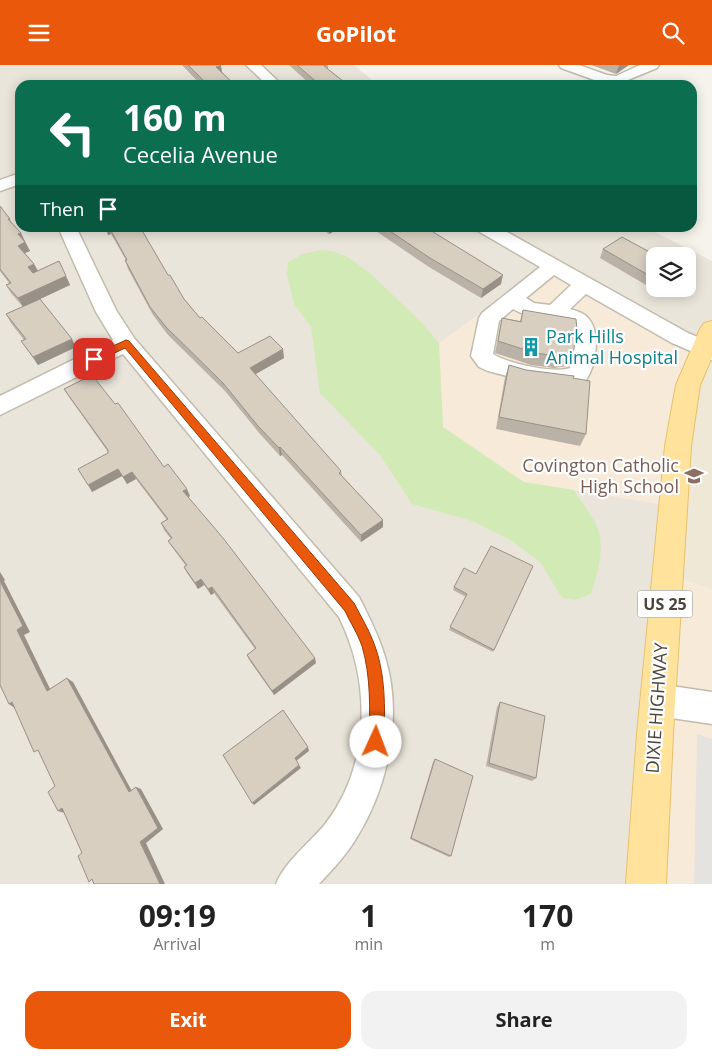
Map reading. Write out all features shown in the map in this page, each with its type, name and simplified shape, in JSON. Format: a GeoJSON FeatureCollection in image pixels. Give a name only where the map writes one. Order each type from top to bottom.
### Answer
{"type":"FeatureCollection","features":[{"type":"Feature","properties":{"kind":"main road","name":"DIXIE HIGHWAY"},"geometry":{"type":"LineString","coordinates":[[646,884],[678,446],[688,385],[709,343]]}},
{"type":"Feature","properties":{"kind":"street"},"geometry":{"type":"LineString","coordinates":[[253,65],[270,80]]}},
{"type":"Feature","properties":{"kind":"street"},"geometry":{"type":"LineString","coordinates":[[566,65],[612,80]]}},
{"type":"Feature","properties":{"kind":"street"},"geometry":{"type":"LineString","coordinates":[[620,80],[652,65]]}},
{"type":"Feature","properties":{"kind":"street"},"geometry":{"type":"LineString","coordinates":[[0,186],[15,180]]}},
{"type":"Feature","properties":{"kind":"street"},"geometry":{"type":"LineString","coordinates":[[69,232],[106,312],[126,343],[349,607],[368,643],[378,702],[376,742],[372,765],[350,817],[336,838],[294,884]]}},
{"type":"Feature","properties":{"kind":"street"},"geometry":{"type":"LineString","coordinates":[[493,232],[680,338],[709,343]]}},
{"type":"Feature","properties":{"kind":"street"},"geometry":{"type":"LineString","coordinates":[[512,299],[530,309],[555,312],[574,318],[584,326],[586,332],[581,371],[576,375],[560,378],[498,367],[484,361],[482,356],[489,318],[512,299],[553,266]]}},
{"type":"Feature","properties":{"kind":"street"},"geometry":{"type":"LineString","coordinates":[[555,312],[584,284]]}},
{"type":"Feature","properties":{"kind":"street"},"geometry":{"type":"LineString","coordinates":[[0,406],[126,343]]}},
{"type":"Feature","properties":{"kind":"street"},"geometry":{"type":"LineString","coordinates":[[658,700],[712,708]]}},
{"type":"Feature","properties":{"kind":"shaded area"},"geometry":{"type":"Polygon","coordinates":[[[0,65],[354,65],[372,80],[15,80],[15,232],[655,232],[684,247],[646,247],[646,297],[696,297],[696,253],[712,261],[712,329],[703,348],[439,343],[444,427],[524,482],[673,506],[646,884],[0,884],[0,65]]]}},
{"type":"Feature","properties":{"kind":"shaded area"},"geometry":{"type":"Polygon","coordinates":[[[549,264],[703,348],[673,506],[524,482],[443,427],[439,343],[549,264]]]}},
{"type":"Feature","properties":{"kind":"shaded area","name":"Covington Catholic High School"},"geometry":{"type":"Polygon","coordinates":[[[712,329],[712,589],[667,575],[678,446],[712,329]]]}},
{"type":"Feature","properties":{"kind":"shaded area"},"geometry":{"type":"Polygon","coordinates":[[[667,575],[712,589],[712,884],[646,884],[667,575]]]}},
{"type":"Feature","properties":{"kind":"shaded area"},"geometry":{"type":"Polygon","coordinates":[[[697,734],[712,739],[712,884],[694,884],[697,734]]]}},
{"type":"Feature","properties":{"kind":"green space"},"geometry":{"type":"Polygon","coordinates":[[[320,250],[332,251],[348,257],[371,274],[421,322],[439,343],[443,427],[524,482],[574,490],[596,524],[599,532],[600,559],[591,594],[574,600],[562,598],[540,562],[509,539],[472,521],[412,504],[380,455],[320,393],[311,327],[294,304],[287,275],[288,262],[303,254],[320,250]]]}},
{"type":"Feature","properties":{"kind":"building"},"geometry":{"type":"Polygon","coordinates":[[[188,65],[220,65],[216,67],[230,80],[203,80],[188,65]]]}},
{"type":"Feature","properties":{"kind":"building"},"geometry":{"type":"Polygon","coordinates":[[[297,65],[326,65],[324,66],[342,80],[314,80],[297,65]]]}},
{"type":"Feature","properties":{"kind":"building"},"geometry":{"type":"Polygon","coordinates":[[[0,206],[15,227],[15,232],[21,233],[18,234],[25,242],[18,246],[34,264],[28,267],[33,273],[59,261],[66,276],[18,298],[6,285],[11,283],[0,269],[0,206]]]}},
{"type":"Feature","properties":{"kind":"building"},"geometry":{"type":"Polygon","coordinates":[[[112,232],[143,232],[184,299],[200,318],[202,317],[238,353],[270,336],[283,349],[250,368],[341,471],[339,473],[383,520],[361,535],[280,447],[258,426],[223,383],[166,327],[150,307],[125,260],[127,260],[112,232]]]}},
{"type":"Feature","properties":{"kind":"building"},"geometry":{"type":"Polygon","coordinates":[[[391,232],[433,232],[503,275],[483,289],[430,258],[391,232]]]}},
{"type":"Feature","properties":{"kind":"building"},"geometry":{"type":"Polygon","coordinates":[[[622,237],[646,250],[646,274],[603,249],[622,237]]]}},
{"type":"Feature","properties":{"kind":"building"},"geometry":{"type":"Polygon","coordinates":[[[40,299],[72,339],[33,357],[21,341],[26,339],[6,314],[40,299]]]}},
{"type":"Feature","properties":{"kind":"building"},"geometry":{"type":"Polygon","coordinates":[[[523,310],[576,319],[577,330],[573,354],[558,356],[535,353],[498,341],[502,318],[521,322],[523,310]]]}},
{"type":"Feature","properties":{"kind":"building"},"geometry":{"type":"Polygon","coordinates":[[[509,365],[526,370],[574,376],[573,378],[590,381],[586,434],[499,417],[509,365]]]}},
{"type":"Feature","properties":{"kind":"building"},"geometry":{"type":"Polygon","coordinates":[[[92,375],[115,404],[118,403],[164,467],[168,464],[187,489],[183,491],[223,538],[315,658],[272,691],[247,655],[256,648],[212,587],[208,589],[201,579],[195,583],[184,567],[187,565],[168,541],[172,538],[161,523],[168,519],[132,472],[123,477],[118,469],[88,485],[78,469],[108,453],[108,450],[64,389],[92,375]]]}},
{"type":"Feature","properties":{"kind":"building"},"geometry":{"type":"Polygon","coordinates":[[[491,546],[533,566],[494,650],[450,627],[467,594],[454,587],[464,568],[476,574],[491,546]]]}},
{"type":"Feature","properties":{"kind":"building"},"geometry":{"type":"Polygon","coordinates":[[[0,581],[23,626],[17,630],[47,691],[67,678],[129,792],[136,787],[158,828],[140,842],[160,884],[94,884],[92,879],[89,882],[78,856],[82,853],[62,808],[58,811],[48,792],[55,786],[38,750],[34,752],[12,702],[9,704],[0,685],[0,581]]]}},
{"type":"Feature","properties":{"kind":"building"},"geometry":{"type":"Polygon","coordinates":[[[500,702],[545,716],[536,778],[489,763],[500,702]]]}},
{"type":"Feature","properties":{"kind":"building"},"geometry":{"type":"Polygon","coordinates":[[[283,710],[308,747],[295,758],[299,765],[252,803],[223,755],[283,710]]]}},
{"type":"Feature","properties":{"kind":"building"},"geometry":{"type":"Polygon","coordinates":[[[435,759],[473,776],[451,856],[411,838],[435,759]]]}},
{"type":"Feature","properties":{"kind":"place","name":"Park Hills Animal Hospital"},"geometry":{"type":"Point","coordinates":[531,347]}},
{"type":"Feature","properties":{"kind":"place","name":"Covington Catholic High School"},"geometry":{"type":"Point","coordinates":[694,476]}},
{"type":"Feature","properties":{"kind":"route"},"geometry":{"type":"LineString","coordinates":[[94,359],[126,343],[349,607],[368,643],[373,667],[378,702],[376,742]]}}]}
